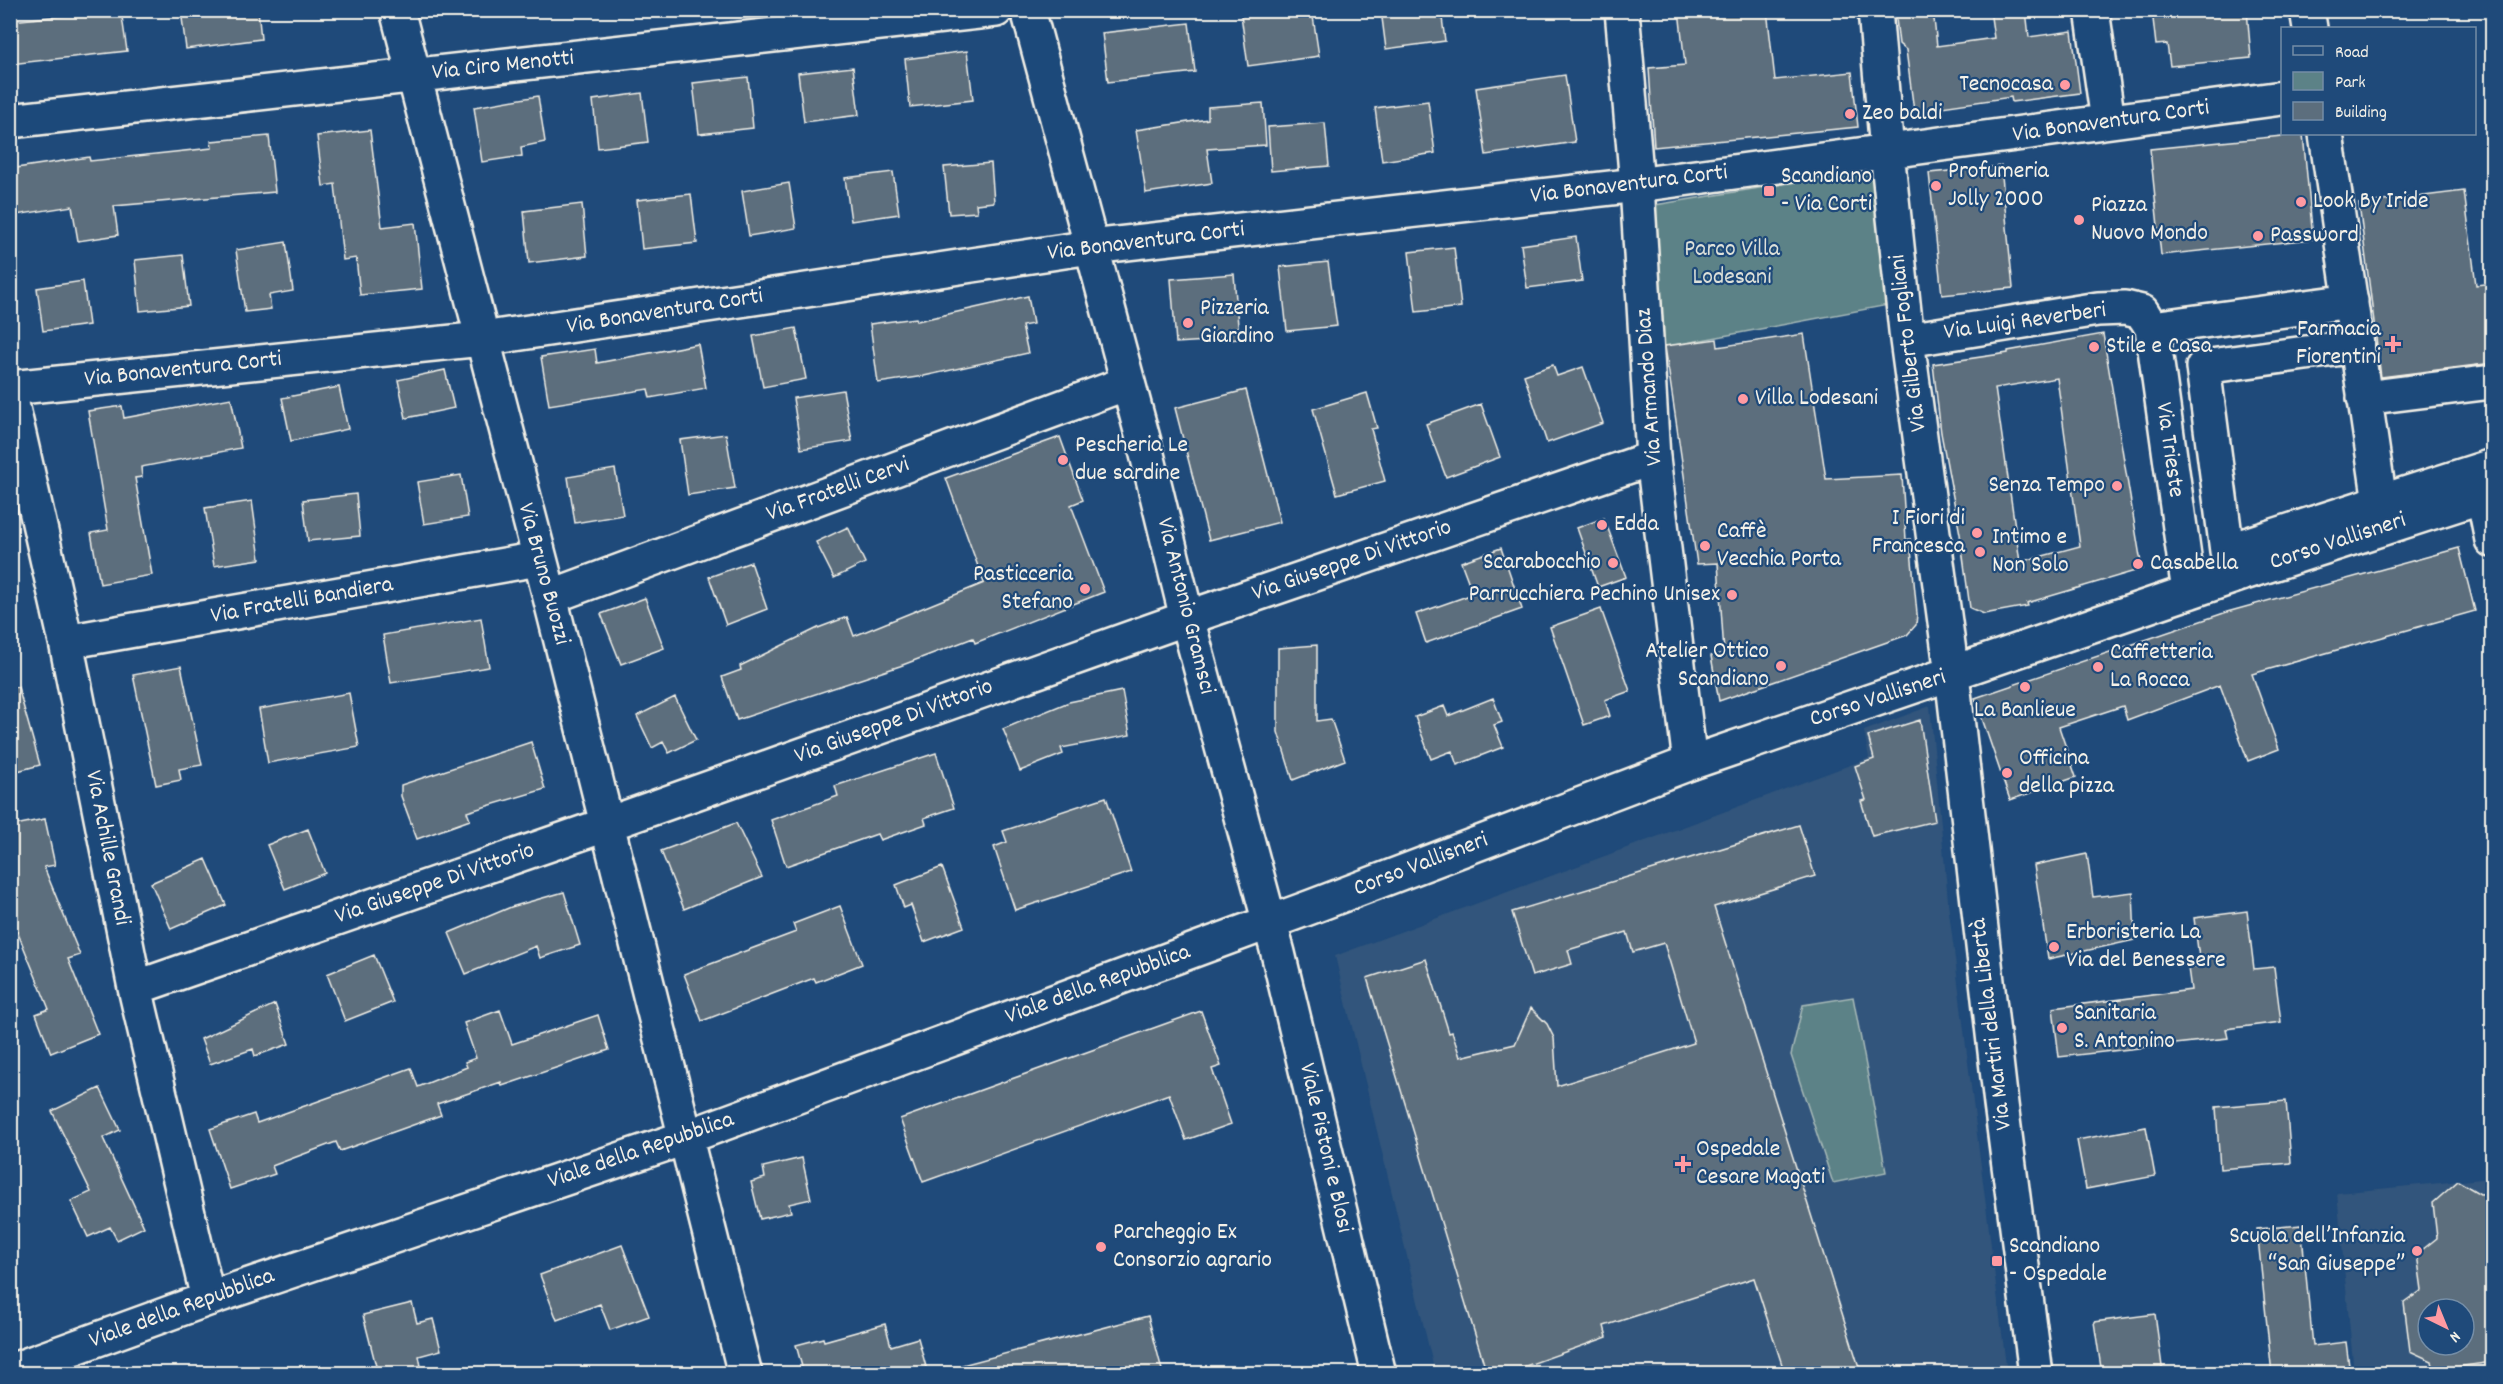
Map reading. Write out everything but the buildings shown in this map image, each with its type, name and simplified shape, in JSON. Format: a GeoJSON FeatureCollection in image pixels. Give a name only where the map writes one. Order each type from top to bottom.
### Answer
{"type":"FeatureCollection","features":[{"type":"Feature","properties":{"kind":"street","name":"Via Bruno Buozzi"},"geometry":{"type":"LineString","coordinates":[[397,10],[608,824],[684,1138],[745,1374]]}},
{"type":"Feature","properties":{"kind":"street","name":"Via Ciro Menotti"},"geometry":{"type":"LineString","coordinates":[[10,122],[996,10]]}},
{"type":"Feature","properties":{"kind":"street","name":"Via Antonio Gramsci"},"geometry":{"type":"LineString","coordinates":[[1028,10],[1269,922]]}},
{"type":"Feature","properties":{"kind":"street","name":"Via Armando Diaz"},"geometry":{"type":"LineString","coordinates":[[1622,10],[1637,185],[1653,458],[1690,763]]}},
{"type":"Feature","properties":{"kind":"street","name":"Via Gilberto Fogliani"},"geometry":{"type":"LineString","coordinates":[[1875,10],[1907,340],[1952,675]]}},
{"type":"Feature","properties":{"kind":"street"},"geometry":{"type":"LineString","coordinates":[[2092,10],[2108,122]]}},
{"type":"Feature","properties":{"kind":"street"},"geometry":{"type":"LineString","coordinates":[[2307,10],[2310,27]]}},
{"type":"Feature","properties":{"kind":"street","name":"Via Bonaventura Corti"},"geometry":{"type":"LineString","coordinates":[[10,388],[482,339],[1091,247],[1637,185],[2281,99]]}},
{"type":"Feature","properties":{"kind":"street"},"geometry":{"type":"LineString","coordinates":[[2326,135],[2380,502]]}},
{"type":"Feature","properties":{"kind":"street","name":"Via Luigi Reverberi"},"geometry":{"type":"LineString","coordinates":[[1907,340],[2098,309],[2125,308],[2147,320],[2351,301]]}},
{"type":"Feature","properties":{"kind":"street","name":"Via Trieste"},"geometry":{"type":"LineString","coordinates":[[2147,320],[2189,592]]}},
{"type":"Feature","properties":{"kind":"street"},"geometry":{"type":"LineString","coordinates":[[2357,346],[2203,367],[2226,550],[2380,502],[2489,485],[2493,540]]}},
{"type":"Feature","properties":{"kind":"street"},"geometry":{"type":"LineString","coordinates":[[2364,398],[2493,382]]}},
{"type":"Feature","properties":{"kind":"street","name":"Via Fratelli Cervi"},"geometry":{"type":"LineString","coordinates":[[550,597],[1127,383]]}},
{"type":"Feature","properties":{"kind":"street","name":"Via Achille Grandi"},"geometry":{"type":"LineString","coordinates":[[10,396],[66,642],[135,988],[208,1299]]}},
{"type":"Feature","properties":{"kind":"street","name":"Via Giuseppe Di Vittorio"},"geometry":{"type":"LineString","coordinates":[[135,988],[608,824],[1187,618],[1653,458]]}},
{"type":"Feature","properties":{"kind":"street","name":"Corso Vallisneri"},"geometry":{"type":"LineString","coordinates":[[1269,922],[1690,763],[1952,675],[2489,485]]}},
{"type":"Feature","properties":{"kind":"street","name":"Via Fratelli Bandiera"},"geometry":{"type":"LineString","coordinates":[[66,642],[538,559]]}},
{"type":"Feature","properties":{"kind":"street","name":"Via Martiri della Libertà"},"geometry":{"type":"LineString","coordinates":[[1952,675],[2002,1116],[2036,1374]]}},
{"type":"Feature","properties":{"kind":"street","name":"Viale della Repubblica"},"geometry":{"type":"LineString","coordinates":[[10,1371],[208,1299],[684,1138],[1269,922]]}},
{"type":"Feature","properties":{"kind":"street","name":"Viale Pistoni e Blosi"},"geometry":{"type":"LineString","coordinates":[[1269,922],[1379,1374]]}},
{"type":"Feature","properties":{"kind":"shaded area","name":"Ospedale Cesare Magati"},"geometry":{"type":"Polygon","coordinates":[[[1930,706],[1949,911],[2007,1373],[1435,1373],[1335,956],[1869,758],[1864,731],[1930,706]]]}},
{"type":"Feature","properties":{"kind":"shaded area","name":"Scuola dell’Infanzia “San Giuseppe”"},"geometry":{"type":"Polygon","coordinates":[[[2492,1178],[2492,1373],[2354,1373],[2337,1193],[2492,1178]]]}},
{"type":"Feature","properties":{"kind":"green space","name":"Parco Villa Lodesani"},"geometry":{"type":"Polygon","coordinates":[[[1882,168],[1899,303],[1664,347],[1655,205],[1882,168]]]}},
{"type":"Feature","properties":{"kind":"green space"},"geometry":{"type":"Polygon","coordinates":[[[1853,997],[1886,1172],[1833,1183],[1791,1055],[1803,1005],[1853,997]]]}},
{"type":"Feature","properties":{"kind":"place","name":"Tecnocasa"},"geometry":{"type":"Point","coordinates":[2065,85]}},
{"type":"Feature","properties":{"kind":"place","name":"Zeo baldi"},"geometry":{"type":"Point","coordinates":[1850,114]}},
{"type":"Feature","properties":{"kind":"place","name":"Profumeria Jolly 2000"},"geometry":{"type":"Point","coordinates":[1936,186]}},
{"type":"Feature","properties":{"kind":"place","name":"Scandiano - Via Corti"},"geometry":{"type":"Point","coordinates":[1769,191]}},
{"type":"Feature","properties":{"kind":"place","name":"Look By Iride"},"geometry":{"type":"Point","coordinates":[2301,202]}},
{"type":"Feature","properties":{"kind":"place","name":"Piazza Nuovo Mondo"},"geometry":{"type":"Point","coordinates":[2079,220]}},
{"type":"Feature","properties":{"kind":"place","name":"Password"},"geometry":{"type":"Point","coordinates":[2258,236]}},
{"type":"Feature","properties":{"kind":"place","name":"Pizzeria Giardino"},"geometry":{"type":"Point","coordinates":[1188,323]}},
{"type":"Feature","properties":{"kind":"place","name":"Farmacia Fiorentini"},"geometry":{"type":"Point","coordinates":[2393,344]}},
{"type":"Feature","properties":{"kind":"place","name":"Stile e Casa"},"geometry":{"type":"Point","coordinates":[2094,347]}},
{"type":"Feature","properties":{"kind":"place","name":"Villa Lodesani"},"geometry":{"type":"Point","coordinates":[1743,399]}},
{"type":"Feature","properties":{"kind":"place","name":"Pescheria Le due sardine"},"geometry":{"type":"Point","coordinates":[1063,460]}},
{"type":"Feature","properties":{"kind":"place","name":"Senza Tempo"},"geometry":{"type":"Point","coordinates":[2117,486]}},
{"type":"Feature","properties":{"kind":"place","name":"Edda"},"geometry":{"type":"Point","coordinates":[1602,525]}},
{"type":"Feature","properties":{"kind":"place","name":"I Fiori di Francesca"},"geometry":{"type":"Point","coordinates":[1977,533]}},
{"type":"Feature","properties":{"kind":"place","name":"Caffè Vecchia Porta"},"geometry":{"type":"Point","coordinates":[1705,546]}},
{"type":"Feature","properties":{"kind":"place","name":"Intimo e Non Solo"},"geometry":{"type":"Point","coordinates":[1980,552]}},
{"type":"Feature","properties":{"kind":"place","name":"Scarabocchio"},"geometry":{"type":"Point","coordinates":[1613,563]}},
{"type":"Feature","properties":{"kind":"place","name":"Casabella"},"geometry":{"type":"Point","coordinates":[2138,564]}},
{"type":"Feature","properties":{"kind":"place","name":"Pasticceria Stefano"},"geometry":{"type":"Point","coordinates":[1085,589]}},
{"type":"Feature","properties":{"kind":"place","name":"Parrucchiera Pechino Unisex"},"geometry":{"type":"Point","coordinates":[1732,595]}},
{"type":"Feature","properties":{"kind":"place","name":"Atelier Ottico Scandiano"},"geometry":{"type":"Point","coordinates":[1781,666]}},
{"type":"Feature","properties":{"kind":"place","name":"Caffetteria La Rocca"},"geometry":{"type":"Point","coordinates":[2098,667]}},
{"type":"Feature","properties":{"kind":"place","name":"La Banlieue"},"geometry":{"type":"Point","coordinates":[2025,687]}},
{"type":"Feature","properties":{"kind":"place","name":"Officina della pizza"},"geometry":{"type":"Point","coordinates":[2007,773]}},
{"type":"Feature","properties":{"kind":"place","name":"Erboristeria La Via del Benessere"},"geometry":{"type":"Point","coordinates":[2054,947]}},
{"type":"Feature","properties":{"kind":"place","name":"Sanitaria S. Antonino"},"geometry":{"type":"Point","coordinates":[2062,1028]}},
{"type":"Feature","properties":{"kind":"place","name":"Ospedale Cesare Magati"},"geometry":{"type":"Point","coordinates":[1683,1164]}},
{"type":"Feature","properties":{"kind":"place","name":"Parcheggio Ex Consorzio agrario"},"geometry":{"type":"Point","coordinates":[1101,1247]}},
{"type":"Feature","properties":{"kind":"place","name":"Scuola dell’Infanzia “San Giuseppe”"},"geometry":{"type":"Point","coordinates":[2417,1251]}},
{"type":"Feature","properties":{"kind":"place","name":"Scandiano - Ospedale"},"geometry":{"type":"Point","coordinates":[1997,1261]}}]}
